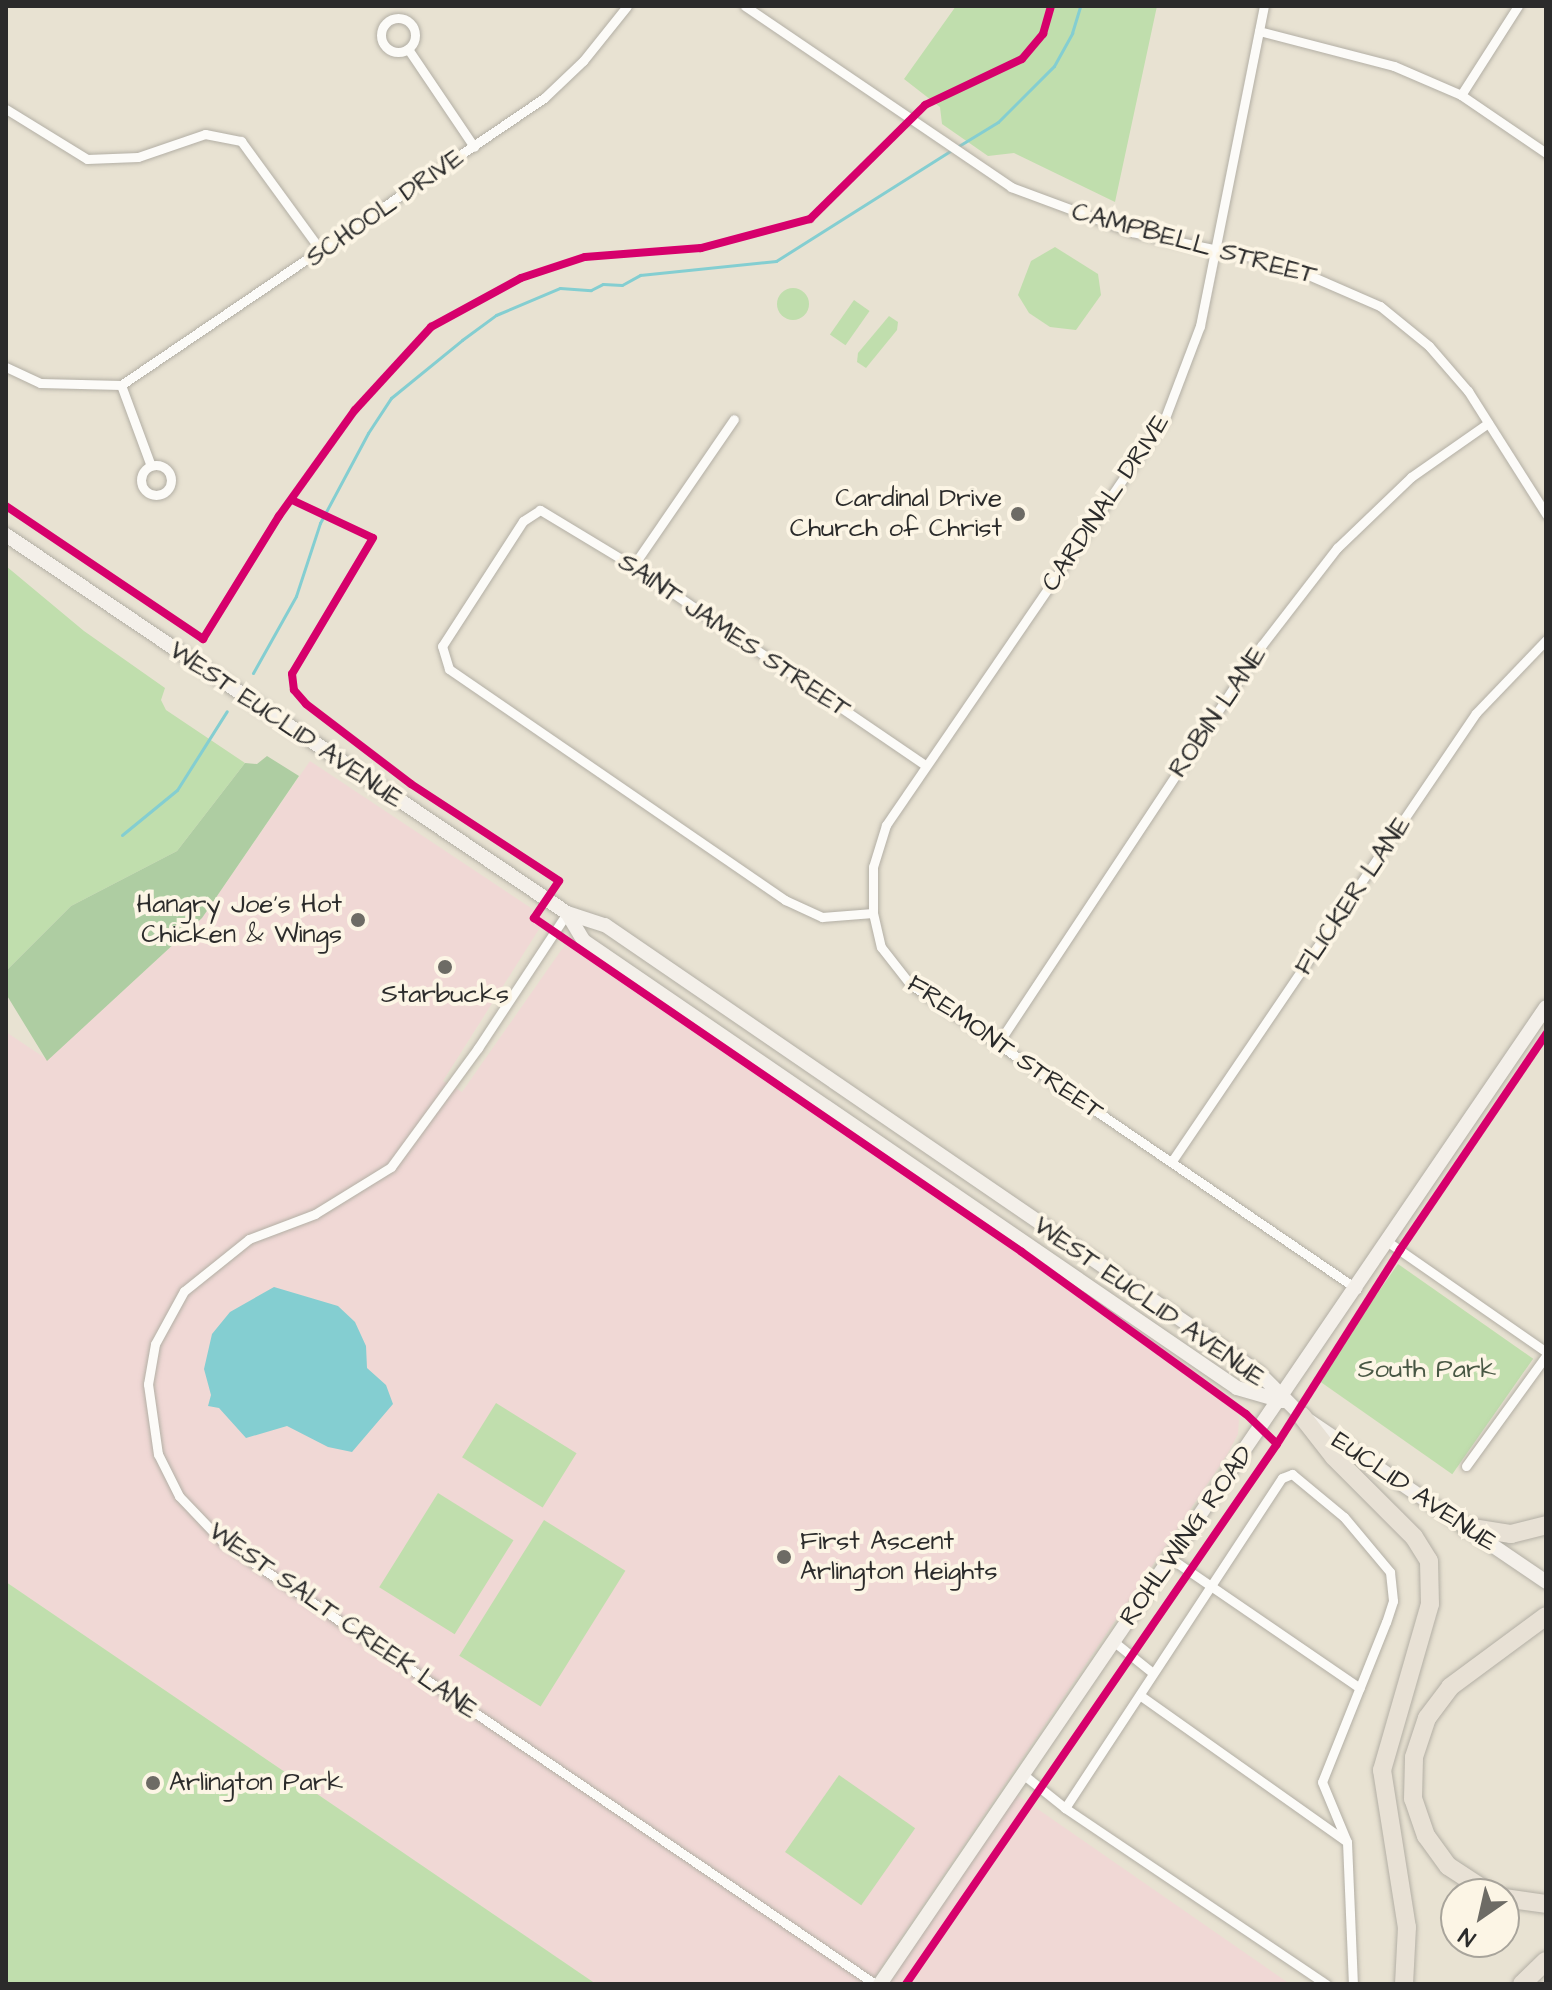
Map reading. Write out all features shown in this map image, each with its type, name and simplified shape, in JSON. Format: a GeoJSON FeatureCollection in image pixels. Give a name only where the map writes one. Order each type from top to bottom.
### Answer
{"type":"FeatureCollection","features":[{"type":"Feature","properties":{"kind":"highway"},"geometry":{"type":"LineString","coordinates":[[1302,1416],[1334,1457],[1414,1537],[1429,1561],[1430,1604],[1382,1770],[1407,1927],[1404,1984]]}},
{"type":"Feature","properties":{"kind":"highway"},"geometry":{"type":"LineString","coordinates":[[1466,1527],[1511,1534],[1546,1525]]}},
{"type":"Feature","properties":{"kind":"highway"},"geometry":{"type":"LineString","coordinates":[[1466,1878],[1448,1866],[1426,1836],[1413,1799],[1414,1757],[1427,1718],[1450,1687],[1546,1616]]}},
{"type":"Feature","properties":{"kind":"highway"},"geometry":{"type":"LineString","coordinates":[[1520,1900],[1546,1904]]}},
{"type":"Feature","properties":{"kind":"highway"},"geometry":{"type":"LineString","coordinates":[[1522,1984],[1546,1961]]}},
{"type":"Feature","properties":{"kind":"main road","name":"WEST EUCLID AVENUE"},"geometry":{"type":"LineString","coordinates":[[6,535],[567,913],[605,925],[1259,1373],[1283,1401]]}},
{"type":"Feature","properties":{"kind":"main road","name":"WEST EUCLID AVENUE"},"geometry":{"type":"LineString","coordinates":[[567,913],[584,941],[1045,1252],[1237,1388],[1283,1401]]}},
{"type":"Feature","properties":{"kind":"main road","name":"ROHLWING ROAD"},"geometry":{"type":"LineString","coordinates":[[878,1984],[1170,1558],[1283,1401],[1546,1007]]}},
{"type":"Feature","properties":{"kind":"main road","name":"EUCLID AVENUE"},"geometry":{"type":"LineString","coordinates":[[1283,1401],[1546,1582]]}},
{"type":"Feature","properties":{"kind":"street","name":"SCHOOL DRIVE"},"geometry":{"type":"LineString","coordinates":[[121,385],[322,252],[544,98],[583,61],[627,6]]}},
{"type":"Feature","properties":{"kind":"street","name":"CAMPBELL STREET"},"geometry":{"type":"LineString","coordinates":[[745,6],[1011,187],[1070,213],[1215,251],[1295,268],[1380,306],[1429,346],[1488,423],[1546,514]]}},
{"type":"Feature","properties":{"kind":"street","name":"CARDINAL DRIVE"},"geometry":{"type":"LineString","coordinates":[[873,913],[873,867],[886,825],[1165,418],[1200,326],[1264,6]]}},
{"type":"Feature","properties":{"kind":"street"},"geometry":{"type":"LineString","coordinates":[[1461,95],[1518,6]]}},
{"type":"Feature","properties":{"kind":"street"},"geometry":{"type":"LineString","coordinates":[[1259,31],[1394,66],[1461,95],[1546,153]]}},
{"type":"Feature","properties":{"kind":"street"},"geometry":{"type":"LineString","coordinates":[[408,49],[474,147]]}},
{"type":"Feature","properties":{"kind":"street"},"geometry":{"type":"LineString","coordinates":[[6,109],[87,159],[138,157],[205,134],[241,141],[322,252]]}},
{"type":"Feature","properties":{"kind":"street"},"geometry":{"type":"LineString","coordinates":[[6,367],[40,383],[121,385],[151,466]]}},
{"type":"Feature","properties":{"kind":"street"},"geometry":{"type":"LineString","coordinates":[[633,566],[734,419]]}},
{"type":"Feature","properties":{"kind":"street","name":"ROBIN LANE"},"geometry":{"type":"LineString","coordinates":[[997,1045],[1262,645],[1337,548],[1411,477],[1488,423]]}},
{"type":"Feature","properties":{"kind":"street","name":"SAINT JAMES STREET"},"geometry":{"type":"LineString","coordinates":[[873,913],[834,918],[797,907],[449,669],[440,654],[444,638],[523,521],[540,510],[633,566],[925,765]]}},
{"type":"Feature","properties":{"kind":"street","name":"FLICKER LANE"},"geometry":{"type":"LineString","coordinates":[[1172,1161],[1476,713],[1546,640]]}},
{"type":"Feature","properties":{"kind":"street","name":"WEST SALT CREEK LANE"},"geometry":{"type":"LineString","coordinates":[[567,913],[478,1048],[391,1167],[315,1214],[249,1239],[184,1291],[155,1344],[148,1384],[158,1454],[179,1496],[223,1542],[878,1984]]}},
{"type":"Feature","properties":{"kind":"street","name":"FREMONT STREET"},"geometry":{"type":"LineString","coordinates":[[873,913],[891,965],[997,1045],[1357,1289]]}},
{"type":"Feature","properties":{"kind":"street"},"geometry":{"type":"LineString","coordinates":[[1388,1242],[1546,1354],[1466,1466]]}},
{"type":"Feature","properties":{"kind":"street"},"geometry":{"type":"LineString","coordinates":[[1065,1808],[1282,1478],[1292,1474],[1307,1484],[1390,1572],[1393,1601],[1322,1782],[1347,1842],[1353,1984]]}},
{"type":"Feature","properties":{"kind":"street"},"geometry":{"type":"LineString","coordinates":[[1170,1558],[1209,1588],[1360,1688]]}},
{"type":"Feature","properties":{"kind":"street"},"geometry":{"type":"LineString","coordinates":[[1113,1641],[1153,1673]]}},
{"type":"Feature","properties":{"kind":"street"},"geometry":{"type":"LineString","coordinates":[[1141,1696],[1347,1842]]}},
{"type":"Feature","properties":{"kind":"street"},"geometry":{"type":"LineString","coordinates":[[1024,1775],[1065,1808],[1326,1984]]}},
{"type":"Feature","properties":{"kind":"shaded area"},"geometry":{"type":"Polygon","coordinates":[[[310,761],[546,918],[443,1081],[462,1092],[569,939],[1078,1281],[1231,1399],[1239,1418],[1238,1434],[1227,1455],[870,1984],[596,1984],[6,1582],[6,1032],[48,1060],[202,918],[310,761]]]}},
{"type":"Feature","properties":{"kind":"shaded area"},"geometry":{"type":"Polygon","coordinates":[[[1013,1792],[1290,1984],[880,1984],[1013,1792]]]}},
{"type":"Feature","properties":{"kind":"green space"},"geometry":{"type":"Polygon","coordinates":[[[956,6],[1157,6],[1115,202],[1014,153],[988,156],[942,124],[940,107],[904,79],[956,6]]]}},
{"type":"Feature","properties":{"kind":"green space"},"geometry":{"type":"Polygon","coordinates":[[[1055,247],[1098,274],[1101,295],[1076,330],[1050,327],[1029,313],[1018,295],[1031,261],[1055,247]]]}},
{"type":"Feature","properties":{"kind":"green space"},"geometry":{"type":"Polygon","coordinates":[[[793,288],[804,293],[809,304],[804,315],[793,320],[782,315],[777,304],[782,293],[793,288]]]}},
{"type":"Feature","properties":{"kind":"green space"},"geometry":{"type":"Polygon","coordinates":[[[854,300],[870,311],[845,345],[830,334],[854,300]]]}},
{"type":"Feature","properties":{"kind":"green space"},"geometry":{"type":"Polygon","coordinates":[[[889,316],[898,322],[897,330],[866,368],[857,362],[858,353],[889,316]]]}},
{"type":"Feature","properties":{"kind":"green space"},"geometry":{"type":"Polygon","coordinates":[[[6,566],[84,631],[165,688],[161,700],[166,710],[245,763],[177,851],[71,906],[6,971],[6,566]]]}},
{"type":"Feature","properties":{"kind":"green space"},"geometry":{"type":"Polygon","coordinates":[[[267,756],[299,776],[202,918],[47,1061],[6,994],[6,971],[71,906],[177,851],[245,763],[257,764],[267,756]]]}},
{"type":"Feature","properties":{"kind":"green space","name":"South Park"},"geometry":{"type":"Polygon","coordinates":[[[1398,1264],[1533,1359],[1452,1474],[1317,1380],[1398,1264]]]}},
{"type":"Feature","properties":{"kind":"green space"},"geometry":{"type":"Polygon","coordinates":[[[496,1403],[577,1453],[543,1508],[462,1457],[496,1403]]]}},
{"type":"Feature","properties":{"kind":"green space"},"geometry":{"type":"Polygon","coordinates":[[[438,1493],[513,1540],[455,1634],[379,1587],[438,1493]]]}},
{"type":"Feature","properties":{"kind":"green space"},"geometry":{"type":"Polygon","coordinates":[[[544,1520],[625,1571],[541,1707],[459,1656],[544,1520]]]}},
{"type":"Feature","properties":{"kind":"green space","name":"Arlington Park"},"geometry":{"type":"Polygon","coordinates":[[[6,1582],[596,1984],[6,1984],[6,1582]]]}},
{"type":"Feature","properties":{"kind":"green space"},"geometry":{"type":"Polygon","coordinates":[[[839,1775],[915,1828],[861,1905],[785,1852],[839,1775]]]}},
{"type":"Feature","properties":{"kind":"water"},"geometry":{"type":"Polygon","coordinates":[[[274,1287],[338,1306],[355,1322],[366,1346],[367,1368],[386,1385],[393,1404],[352,1452],[328,1447],[287,1426],[246,1438],[219,1408],[208,1406],[211,1395],[204,1369],[212,1334],[230,1312],[274,1287]]]}},
{"type":"Feature","properties":{"kind":"waterway"},"geometry":{"type":"LineString","coordinates":[[957,147],[998,122],[1054,66],[1072,33],[1080,6]]}},
{"type":"Feature","properties":{"kind":"waterway"},"geometry":{"type":"LineString","coordinates":[[253,673],[296,596],[320,523],[368,433],[391,398],[462,340],[496,315],[560,288],[591,290],[603,284],[622,285],[640,275],[776,261],[950,151]]}},
{"type":"Feature","properties":{"kind":"waterway"},"geometry":{"type":"LineString","coordinates":[[122,835],[177,790],[227,711]]}},
{"type":"Feature","properties":{"kind":"cycle path"},"geometry":{"type":"LineString","coordinates":[[6,506],[203,639],[279,516],[355,410],[431,327],[521,278],[585,257],[701,248],[810,219],[925,105],[1022,59],[1043,34],[1051,6]]}},
{"type":"Feature","properties":{"kind":"cycle path"},"geometry":{"type":"LineString","coordinates":[[292,500],[373,538],[292,674],[294,690],[306,704],[411,784],[559,881],[534,918],[1022,1252],[1246,1414],[1277,1444]]}},
{"type":"Feature","properties":{"kind":"cycle path"},"geometry":{"type":"LineString","coordinates":[[906,1984],[1277,1444],[1400,1250],[1546,1034]]}},
{"type":"Feature","properties":{"kind":"place","name":"Cardinal Drive Church of Christ"},"geometry":{"type":"Point","coordinates":[1018,514]}},
{"type":"Feature","properties":{"kind":"place","name":"Hangry Joe's Hot Chicken & Wings"},"geometry":{"type":"Point","coordinates":[358,920]}},
{"type":"Feature","properties":{"kind":"place","name":"Starbucks"},"geometry":{"type":"Point","coordinates":[445,967]}},
{"type":"Feature","properties":{"kind":"place","name":"First Ascent Arlington Heights"},"geometry":{"type":"Point","coordinates":[784,1557]}},
{"type":"Feature","properties":{"kind":"place","name":"Arlington Park"},"geometry":{"type":"Point","coordinates":[153,1783]}}]}
